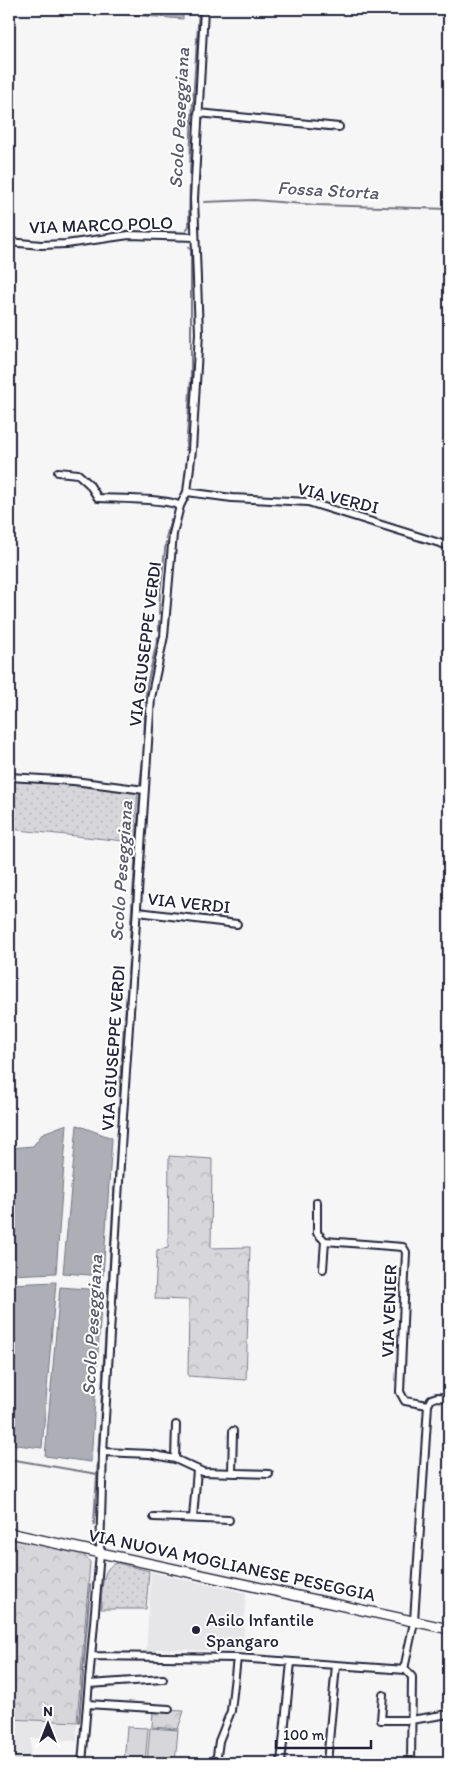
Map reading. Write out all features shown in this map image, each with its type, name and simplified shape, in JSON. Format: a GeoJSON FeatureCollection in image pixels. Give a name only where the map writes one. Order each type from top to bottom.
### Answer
{"type":"FeatureCollection","features":[{"type":"Feature","properties":{"kind":"main road","name":"VIA NUOVA MOGLIANESE PESEGGIA"},"geometry":{"type":"LineString","coordinates":[[9,1533],[414,1624],[449,1628]]}},
{"type":"Feature","properties":{"kind":"street","name":"VIA GIUSEPPE VERDI"},"geometry":{"type":"LineString","coordinates":[[82,1763],[100,1553],[122,1141],[151,698],[164,636],[173,534],[180,506],[187,492],[192,450],[198,332],[194,200],[204,9]]}},
{"type":"Feature","properties":{"kind":"street"},"geometry":{"type":"LineString","coordinates":[[198,113],[339,127]]}},
{"type":"Feature","properties":{"kind":"street","name":"VIA MARCO POLO"},"geometry":{"type":"LineString","coordinates":[[9,242],[40,245],[66,244],[129,235],[195,237]]}},
{"type":"Feature","properties":{"kind":"street"},"geometry":{"type":"LineString","coordinates":[[58,472],[78,474],[89,484],[98,498],[154,501],[180,506]]}},
{"type":"Feature","properties":{"kind":"street","name":"VIA VERDI"},"geometry":{"type":"LineString","coordinates":[[187,492],[232,498],[308,502],[449,546]]}},
{"type":"Feature","properties":{"kind":"street"},"geometry":{"type":"LineString","coordinates":[[9,777],[74,781],[145,790]]}},
{"type":"Feature","properties":{"kind":"street","name":"VIA VERDI"},"geometry":{"type":"LineString","coordinates":[[138,912],[238,924]]}},
{"type":"Feature","properties":{"kind":"street"},"geometry":{"type":"LineString","coordinates":[[317,1202],[317,1232],[325,1241],[324,1269]]}},
{"type":"Feature","properties":{"kind":"street","name":"VIA VENIER"},"geometry":{"type":"LineString","coordinates":[[325,1241],[403,1247],[406,1252],[400,1392],[405,1401],[428,1405]]}},
{"type":"Feature","properties":{"kind":"street"},"geometry":{"type":"LineString","coordinates":[[404,1670],[414,1624],[428,1405],[431,1399],[437,1397],[449,1398]]}},
{"type":"Feature","properties":{"kind":"street"},"geometry":{"type":"LineString","coordinates":[[175,1459],[176,1425]]}},
{"type":"Feature","properties":{"kind":"street"},"geometry":{"type":"LineString","coordinates":[[232,1473],[233,1431]]}},
{"type":"Feature","properties":{"kind":"street"},"geometry":{"type":"LineString","coordinates":[[104,1452],[150,1454],[175,1459],[203,1472],[269,1474]]}},
{"type":"Feature","properties":{"kind":"street"},"geometry":{"type":"LineString","coordinates":[[192,1518],[197,1470]]}},
{"type":"Feature","properties":{"kind":"street"},"geometry":{"type":"LineString","coordinates":[[154,1517],[229,1520]]}},
{"type":"Feature","properties":{"kind":"street"},"geometry":{"type":"LineString","coordinates":[[92,1656],[237,1658],[404,1670],[409,1672],[412,1678],[411,1763]]}},
{"type":"Feature","properties":{"kind":"street"},"geometry":{"type":"LineString","coordinates":[[216,1763],[219,1741],[231,1711],[237,1658]]}},
{"type":"Feature","properties":{"kind":"street"},"geometry":{"type":"LineString","coordinates":[[281,1763],[291,1662]]}},
{"type":"Feature","properties":{"kind":"street"},"geometry":{"type":"LineString","coordinates":[[326,1763],[336,1665]]}},
{"type":"Feature","properties":{"kind":"street"},"geometry":{"type":"LineString","coordinates":[[89,1684],[163,1678]]}},
{"type":"Feature","properties":{"kind":"street"},"geometry":{"type":"LineString","coordinates":[[383,1695],[381,1720],[411,1720],[449,1714]]}},
{"type":"Feature","properties":{"kind":"street"},"geometry":{"type":"LineString","coordinates":[[87,1704],[169,1709]]}},
{"type":"Feature","properties":{"kind":"shaded area","name":"Asilo Infantile Spangaro"},"geometry":{"type":"Polygon","coordinates":[[[151,1572],[246,1593],[243,1651],[156,1649],[156,1652],[146,1652],[151,1572]]]}},
{"type":"Feature","properties":{"kind":"shaded area"},"geometry":{"type":"Polygon","coordinates":[[[9,1719],[77,1723],[77,1741],[31,1738],[30,1763],[9,1763],[9,1719]]]}},
{"type":"Feature","properties":{"kind":"green space"},"geometry":{"type":"Polygon","coordinates":[[[9,780],[138,791],[134,842],[9,829],[9,780]]]}},
{"type":"Feature","properties":{"kind":"green space"},"geometry":{"type":"Polygon","coordinates":[[[169,1156],[212,1159],[211,1248],[250,1247],[246,1380],[188,1376],[189,1300],[155,1299],[157,1250],[168,1248],[169,1156]]]}},
{"type":"Feature","properties":{"kind":"green space"},"geometry":{"type":"Polygon","coordinates":[[[9,1538],[83,1554],[90,1562],[77,1722],[9,1719],[9,1538]]]}},
{"type":"Feature","properties":{"kind":"green space"},"geometry":{"type":"Polygon","coordinates":[[[117,1563],[149,1571],[146,1609],[101,1609],[105,1575],[111,1565],[117,1563]]]}},
{"type":"Feature","properties":{"kind":"green space"},"geometry":{"type":"Polygon","coordinates":[[[153,1710],[184,1711],[178,1729],[152,1727],[153,1710]]]}},
{"type":"Feature","properties":{"kind":"green space"},"geometry":{"type":"Polygon","coordinates":[[[127,1727],[148,1728],[145,1763],[124,1762],[127,1727]]]}},
{"type":"Feature","properties":{"kind":"green space"},"geometry":{"type":"Polygon","coordinates":[[[150,1728],[178,1730],[175,1763],[147,1763],[150,1728]]]}},
{"type":"Feature","properties":{"kind":"water"},"geometry":{"type":"Polygon","coordinates":[[[78,9],[183,9],[183,19],[78,11],[78,9]]]}},
{"type":"Feature","properties":{"kind":"water"},"geometry":{"type":"Polygon","coordinates":[[[67,1124],[56,1273],[9,1275],[9,1148],[33,1146],[43,1133],[67,1124]]]}},
{"type":"Feature","properties":{"kind":"water"},"geometry":{"type":"Polygon","coordinates":[[[77,1125],[112,1138],[103,1276],[63,1273],[77,1125]]]}},
{"type":"Feature","properties":{"kind":"water"},"geometry":{"type":"Polygon","coordinates":[[[56,1282],[42,1448],[9,1444],[9,1284],[56,1282]]]}},
{"type":"Feature","properties":{"kind":"water"},"geometry":{"type":"Polygon","coordinates":[[[60,1287],[102,1290],[91,1462],[45,1456],[60,1287]]]}},
{"type":"Feature","properties":{"kind":"waterway","name":"Scolo Peseggiana"},"geometry":{"type":"LineString","coordinates":[[187,229],[189,226],[191,133],[199,9]]}},
{"type":"Feature","properties":{"kind":"waterway","name":"Fossa Storta"},"geometry":{"type":"LineString","coordinates":[[204,202],[254,200],[316,205],[449,209]]}},
{"type":"Feature","properties":{"kind":"waterway","name":"Scolo Peseggiana"},"geometry":{"type":"LineString","coordinates":[[186,450],[191,378],[191,251],[189,247]]}},
{"type":"Feature","properties":{"kind":"waterway","name":"Scolo Peseggiana"},"geometry":{"type":"LineString","coordinates":[[166,538],[171,519]]}},
{"type":"Feature","properties":{"kind":"waterway","name":"Scolo Peseggiana"},"geometry":{"type":"LineString","coordinates":[[159,614],[166,542]]}},
{"type":"Feature","properties":{"kind":"waterway","name":"Scolo Peseggiana"},"geometry":{"type":"LineString","coordinates":[[159,621],[159,630]]}},
{"type":"Feature","properties":{"kind":"waterway","name":"Scolo Peseggiana"},"geometry":{"type":"LineString","coordinates":[[145,702],[158,637]]}},
{"type":"Feature","properties":{"kind":"waterway","name":"Scolo Peseggiana"},"geometry":{"type":"LineString","coordinates":[[140,785],[144,752],[145,710]]}},
{"type":"Feature","properties":{"kind":"waterway","name":"Scolo Peseggiana"},"geometry":{"type":"LineString","coordinates":[[129,952],[140,792]]}},
{"type":"Feature","properties":{"kind":"waterway","name":"Scolo Peseggiana"},"geometry":{"type":"LineString","coordinates":[[128,974],[129,961]]}},
{"type":"Feature","properties":{"kind":"waterway","name":"Scolo Peseggiana"},"geometry":{"type":"LineString","coordinates":[[125,1017],[128,980]]}},
{"type":"Feature","properties":{"kind":"waterway","name":"Scolo Peseggiana"},"geometry":{"type":"LineString","coordinates":[[122,1060],[124,1023]]}},
{"type":"Feature","properties":{"kind":"waterway","name":"Scolo Peseggiana"},"geometry":{"type":"LineString","coordinates":[[119,1112],[121,1066]]}},
{"type":"Feature","properties":{"kind":"waterway","name":"Scolo Peseggiana"},"geometry":{"type":"LineString","coordinates":[[94,1524],[118,1128]]}},
{"type":"Feature","properties":{"kind":"waterway"},"geometry":{"type":"LineString","coordinates":[[9,1459],[97,1474]]}},
{"type":"Feature","properties":{"kind":"waterway","name":"Scolo Peseggiana"},"geometry":{"type":"LineString","coordinates":[[79,1722],[90,1585]]}},
{"type":"Feature","properties":{"kind":"place","name":"Asilo Infantile Spangaro"},"geometry":{"type":"Point","coordinates":[196,1630]}}]}
